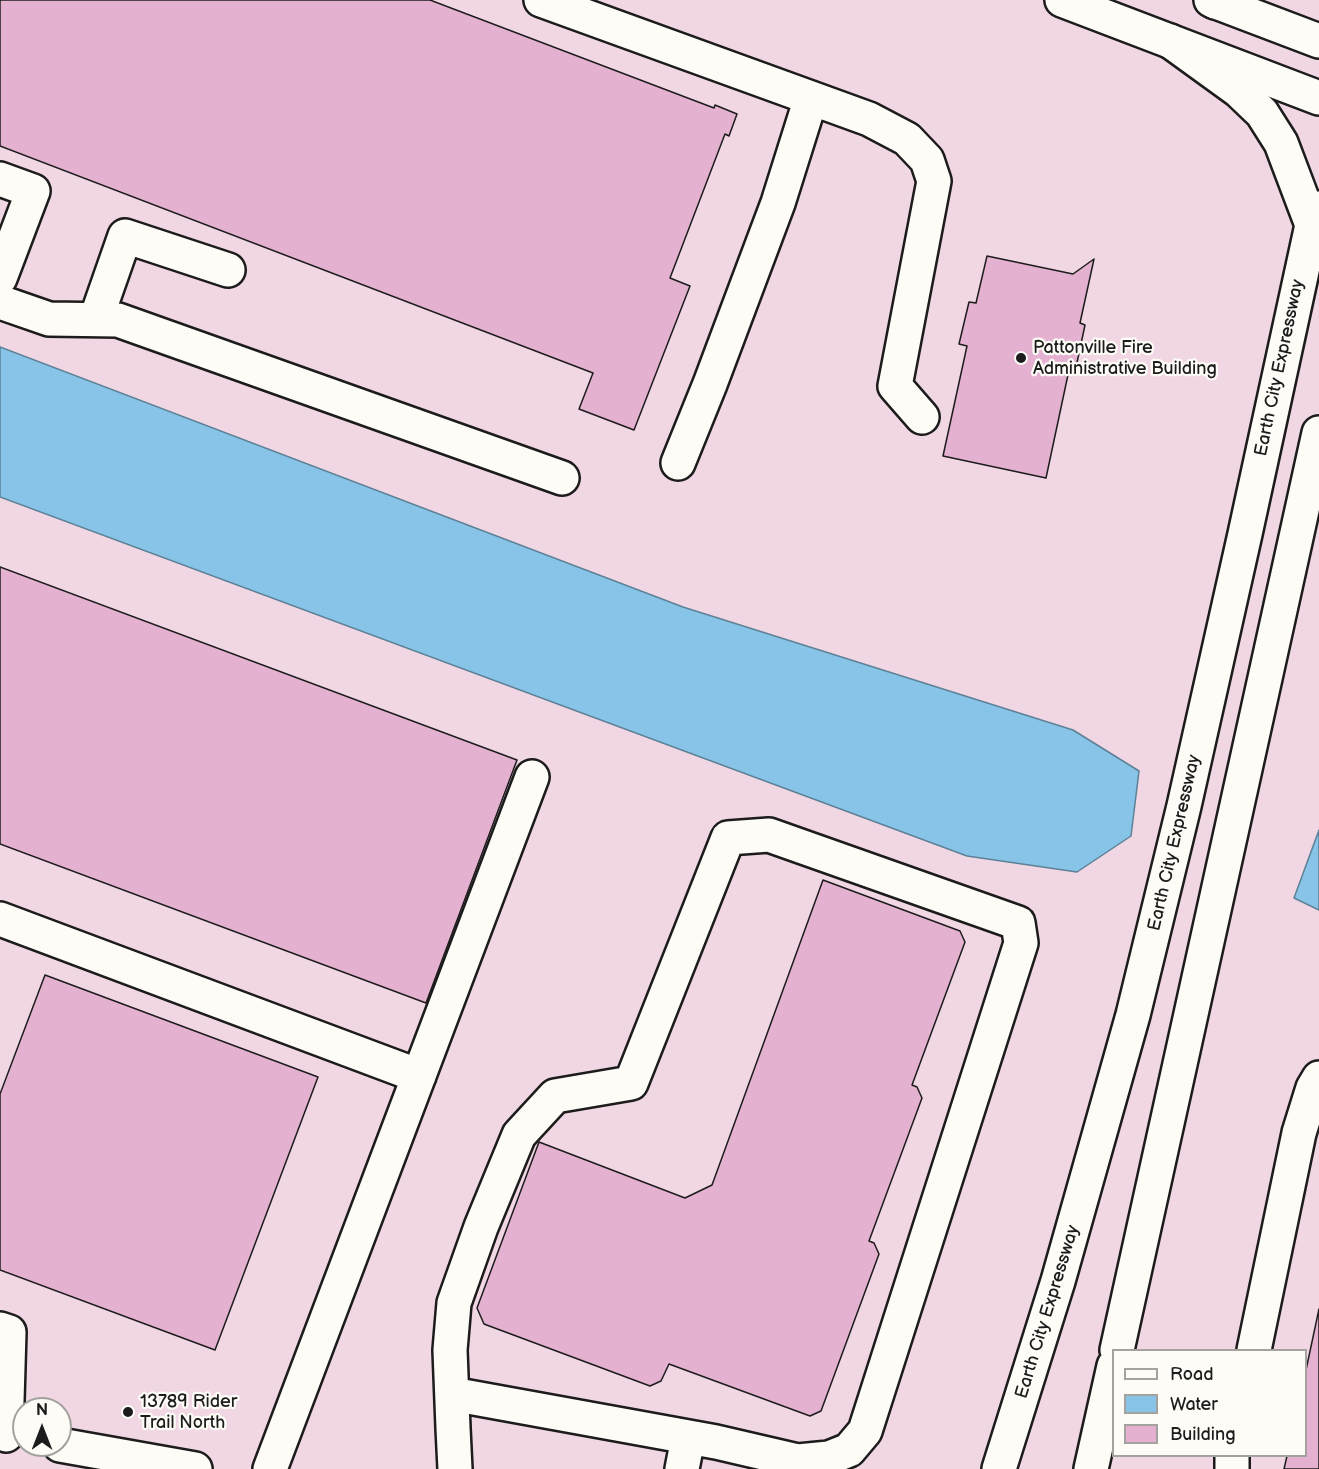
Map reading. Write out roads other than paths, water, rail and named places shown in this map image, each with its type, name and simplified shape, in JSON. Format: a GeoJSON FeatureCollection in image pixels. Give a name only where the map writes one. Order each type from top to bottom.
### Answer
{"type":"FeatureCollection","features":[{"type":"Feature","properties":{"kind":"main road"},"geometry":{"type":"LineString","coordinates":[[541,0],[869,118],[907,139],[927,160],[934,181],[895,386],[922,417]]}},
{"type":"Feature","properties":{"kind":"main road"},"geometry":{"type":"LineString","coordinates":[[1062,0],[1319,98]]}},
{"type":"Feature","properties":{"kind":"main road"},"geometry":{"type":"LineString","coordinates":[[1216,1],[1319,41]]}},
{"type":"Feature","properties":{"kind":"main road"},"geometry":{"type":"LineString","coordinates":[[1170,41],[1239,91],[1262,113],[1281,143],[1315,217]]}},
{"type":"Feature","properties":{"kind":"main road"},"geometry":{"type":"LineString","coordinates":[[678,463],[777,203],[811,98]]}},
{"type":"Feature","properties":{"kind":"main road"},"geometry":{"type":"LineString","coordinates":[[0,179],[33,191],[0,278]]}},
{"type":"Feature","properties":{"kind":"main road","name":"Earth City Expressway"},"geometry":{"type":"LineString","coordinates":[[999,1469],[1065,1258],[1139,992],[1184,806],[1315,217]]}},
{"type":"Feature","properties":{"kind":"main road"},"geometry":{"type":"LineString","coordinates":[[96,319],[125,236],[228,270]]}},
{"type":"Feature","properties":{"kind":"main road"},"geometry":{"type":"LineString","coordinates":[[0,302],[50,319],[118,320],[562,478]]}},
{"type":"Feature","properties":{"kind":"main road"},"geometry":{"type":"LineString","coordinates":[[1117,1349],[1319,433]]}},
{"type":"Feature","properties":{"kind":"main road"},"geometry":{"type":"LineString","coordinates":[[270,1469],[532,777]]}},
{"type":"Feature","properties":{"kind":"main road"},"geometry":{"type":"LineString","coordinates":[[452,1394],[685,1453],[798,1461],[829,1458],[849,1450],[865,1431],[1021,943],[1018,923],[769,834],[728,838],[631,1083],[555,1096],[519,1135],[481,1227],[454,1303],[450,1350],[455,1469]]}},
{"type":"Feature","properties":{"kind":"main road"},"geometry":{"type":"LineString","coordinates":[[0,919],[419,1076]]}},
{"type":"Feature","properties":{"kind":"main road"},"geometry":{"type":"LineString","coordinates":[[1254,1349],[1299,1133],[1313,1088],[1319,1078]]}},
{"type":"Feature","properties":{"kind":"main road"},"geometry":{"type":"LineString","coordinates":[[0,1329],[9,1332],[10,1435]]}},
{"type":"Feature","properties":{"kind":"main road"},"geometry":{"type":"LineString","coordinates":[[1091,1469],[1112,1371]]}},
{"type":"Feature","properties":{"kind":"main road"},"geometry":{"type":"LineString","coordinates":[[1103,1414],[1112,1469]]}},
{"type":"Feature","properties":{"kind":"main road"},"geometry":{"type":"LineString","coordinates":[[72,1454],[176,1467]]}},
{"type":"Feature","properties":{"kind":"water"},"geometry":{"type":"Polygon","coordinates":[[[0,347],[683,607],[1073,730],[1139,771],[1131,836],[1077,872],[967,856],[0,497],[0,347]]]}},
{"type":"Feature","properties":{"kind":"water"},"geometry":{"type":"Polygon","coordinates":[[[1319,830],[1319,910],[1294,898],[1319,830]]]}},
{"type":"Feature","properties":{"kind":"place","name":"Pattonville Fire Administrative Building"},"geometry":{"type":"Point","coordinates":[1021,358]}},
{"type":"Feature","properties":{"kind":"place","name":"13789 Rider Trail North"},"geometry":{"type":"Point","coordinates":[128,1412]}}]}
